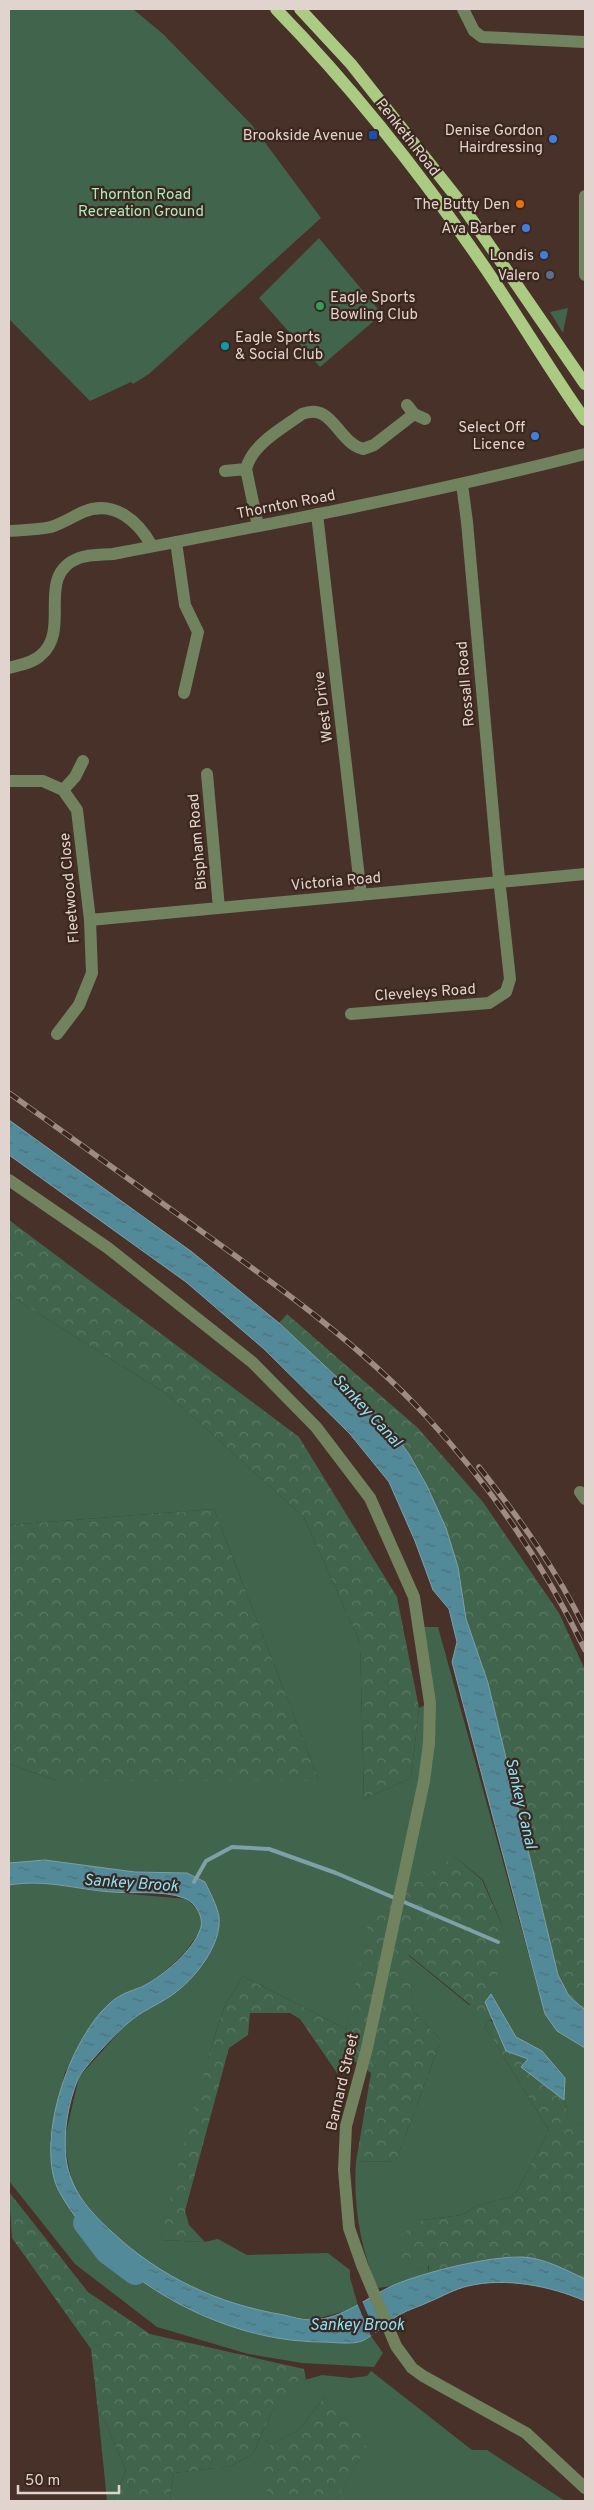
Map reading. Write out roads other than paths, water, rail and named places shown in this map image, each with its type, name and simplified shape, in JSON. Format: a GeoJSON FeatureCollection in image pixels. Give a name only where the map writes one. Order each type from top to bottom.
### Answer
{"type":"FeatureCollection","features":[{"type":"Feature","properties":{"kind":"main road","name":"Penketh Road"},"geometry":{"type":"LineString","coordinates":[[276,9],[338,76],[388,135],[485,268],[585,420]]}},
{"type":"Feature","properties":{"kind":"main road","name":"Penketh Road"},"geometry":{"type":"LineString","coordinates":[[300,9],[352,64],[457,198],[585,384]]}},
{"type":"Feature","properties":{"kind":"main road"},"geometry":{"type":"LineString","coordinates":[[338,76],[352,64]]}},
{"type":"Feature","properties":{"kind":"main road"},"geometry":{"type":"LineString","coordinates":[[485,268],[498,258]]}},
{"type":"Feature","properties":{"kind":"street"},"geometry":{"type":"LineString","coordinates":[[464,9],[474,31],[482,37],[585,42]]}},
{"type":"Feature","properties":{"kind":"street"},"geometry":{"type":"LineString","coordinates":[[585,196],[585,275]]}},
{"type":"Feature","properties":{"kind":"street"},"geometry":{"type":"LineString","coordinates":[[258,526],[246,469],[248,462],[257,450],[302,414],[310,411],[323,414],[350,443],[363,449],[374,445],[415,412]]}},
{"type":"Feature","properties":{"kind":"street","name":"Thornton Road"},"geometry":{"type":"LineString","coordinates":[[9,668],[35,660],[50,644],[56,620],[55,586],[67,565],[89,556],[113,554],[317,514],[462,484],[585,454]]}},
{"type":"Feature","properties":{"kind":"street"},"geometry":{"type":"LineString","coordinates":[[225,472],[246,469]]}},
{"type":"Feature","properties":{"kind":"street","name":"Rossall Road"},"geometry":{"type":"LineString","coordinates":[[462,484],[468,531],[500,882]]}},
{"type":"Feature","properties":{"kind":"street"},"geometry":{"type":"LineString","coordinates":[[9,531],[51,527],[83,512],[104,508],[116,511],[136,523],[152,546]]}},
{"type":"Feature","properties":{"kind":"street","name":"West Drive"},"geometry":{"type":"LineString","coordinates":[[317,514],[361,895]]}},
{"type":"Feature","properties":{"kind":"street"},"geometry":{"type":"LineString","coordinates":[[176,542],[185,605],[198,632],[184,693]]}},
{"type":"Feature","properties":{"kind":"street"},"geometry":{"type":"LineString","coordinates":[[9,781],[43,781],[63,790],[74,777],[83,761]]}},
{"type":"Feature","properties":{"kind":"street","name":"Bispham Road"},"geometry":{"type":"LineString","coordinates":[[208,774],[219,908]]}},
{"type":"Feature","properties":{"kind":"street","name":"Fleetwood Close"},"geometry":{"type":"LineString","coordinates":[[57,1034],[79,1005],[92,973],[90,920],[77,810],[63,790]]}},
{"type":"Feature","properties":{"kind":"street","name":"Victoria Road"},"geometry":{"type":"LineString","coordinates":[[90,920],[585,874]]}},
{"type":"Feature","properties":{"kind":"street","name":"Cleveleys Road"},"geometry":{"type":"LineString","coordinates":[[351,1014],[489,1003],[501,997],[506,992],[510,980],[500,882]]}},
{"type":"Feature","properties":{"kind":"street","name":"Barnard Street"},"geometry":{"type":"LineString","coordinates":[[9,1180],[108,1248],[252,1362],[316,1426],[370,1498],[414,1597],[430,1703],[429,1743],[424,1782],[398,1910],[367,2048],[346,2126],[344,2170],[348,2219],[362,2265],[396,2346],[412,2368],[423,2376],[526,2433],[585,2488]]}},
{"type":"Feature","properties":{"kind":"water"},"geometry":{"type":"Polygon","coordinates":[[[9,1120],[192,1252],[279,1323],[386,1423],[409,1454],[427,1486],[446,1528],[458,1567],[466,1619],[488,1683],[558,1975],[569,1996],[585,2010],[585,2048],[557,2031],[545,2014],[452,1662],[457,1642],[449,1609],[433,1590],[415,1541],[389,1482],[350,1434],[264,1349],[186,1282],[9,1155],[9,1120]]]}},
{"type":"Feature","properties":{"kind":"water","name":"Sankey Brook"},"geometry":{"type":"Polygon","coordinates":[[[45,1860],[135,1872],[187,1873],[205,1882],[219,1917],[216,1939],[205,1961],[197,1971],[167,1999],[138,2015],[117,2034],[81,2074],[71,2098],[65,2138],[68,2170],[76,2190],[88,2208],[130,2248],[170,2275],[213,2296],[236,2304],[305,2320],[334,2316],[394,2285],[422,2275],[475,2262],[509,2257],[539,2260],[585,2279],[585,2301],[558,2291],[528,2284],[482,2283],[458,2289],[403,2313],[362,2341],[348,2343],[322,2342],[284,2339],[246,2331],[209,2318],[172,2300],[138,2278],[108,2253],[81,2224],[60,2193],[53,2172],[51,2146],[54,2117],[61,2088],[72,2059],[86,2033],[101,2012],[118,1997],[149,1983],[179,1960],[200,1930],[200,1916],[196,1907],[188,1900],[167,1894],[111,1892],[35,1883],[9,1885],[9,1863],[45,1860]]]}},
{"type":"Feature","properties":{"kind":"water"},"geometry":{"type":"Polygon","coordinates":[[[491,1994],[516,2037],[542,2051],[565,2078],[564,2100],[521,2067],[528,2059],[506,2051],[485,2002],[491,1994]]]}},
{"type":"Feature","properties":{"kind":"waterway","name":"Sankey Canal"},"geometry":{"type":"LineString","coordinates":[[194,1882],[206,1861],[232,1847],[269,1849],[336,1873],[498,1942]]}},
{"type":"Feature","properties":{"kind":"waterway","name":"Sankey Brook"},"geometry":{"type":"LineString","coordinates":[[85,2223],[107,2252],[135,2273]]}},
{"type":"Feature","properties":{"kind":"railway"},"geometry":{"type":"LineString","coordinates":[[9,1093],[289,1295],[346,1340],[400,1389],[449,1441],[514,1526],[552,1587],[585,1650]]}},
{"type":"Feature","properties":{"kind":"railway"},"geometry":{"type":"LineString","coordinates":[[479,1467],[550,1565],[585,1629]]}},
{"type":"Feature","properties":{"kind":"place","name":"Brookside Avenue"},"geometry":{"type":"Point","coordinates":[373,135]}},
{"type":"Feature","properties":{"kind":"place","name":"Denise Gordon Hairdressing"},"geometry":{"type":"Point","coordinates":[553,139]}},
{"type":"Feature","properties":{"kind":"place","name":"The Butty Den"},"geometry":{"type":"Point","coordinates":[520,204]}},
{"type":"Feature","properties":{"kind":"place","name":"Ava Barber"},"geometry":{"type":"Point","coordinates":[526,228]}},
{"type":"Feature","properties":{"kind":"place","name":"Londis"},"geometry":{"type":"Point","coordinates":[544,255]}},
{"type":"Feature","properties":{"kind":"place","name":"Valero"},"geometry":{"type":"Point","coordinates":[550,275]}},
{"type":"Feature","properties":{"kind":"place","name":"Eagle Sports Bowling Club"},"geometry":{"type":"Point","coordinates":[320,306]}},
{"type":"Feature","properties":{"kind":"place","name":"Eagle Sports & Social Club"},"geometry":{"type":"Point","coordinates":[225,346]}},
{"type":"Feature","properties":{"kind":"place","name":"Select Off Licence"},"geometry":{"type":"Point","coordinates":[535,436]}},
{"type":"Feature","properties":{"kind":"park label","name":"Thornton Road Recreation Ground"},"geometry":{"type":"Point","coordinates":[141,202]}}]}
